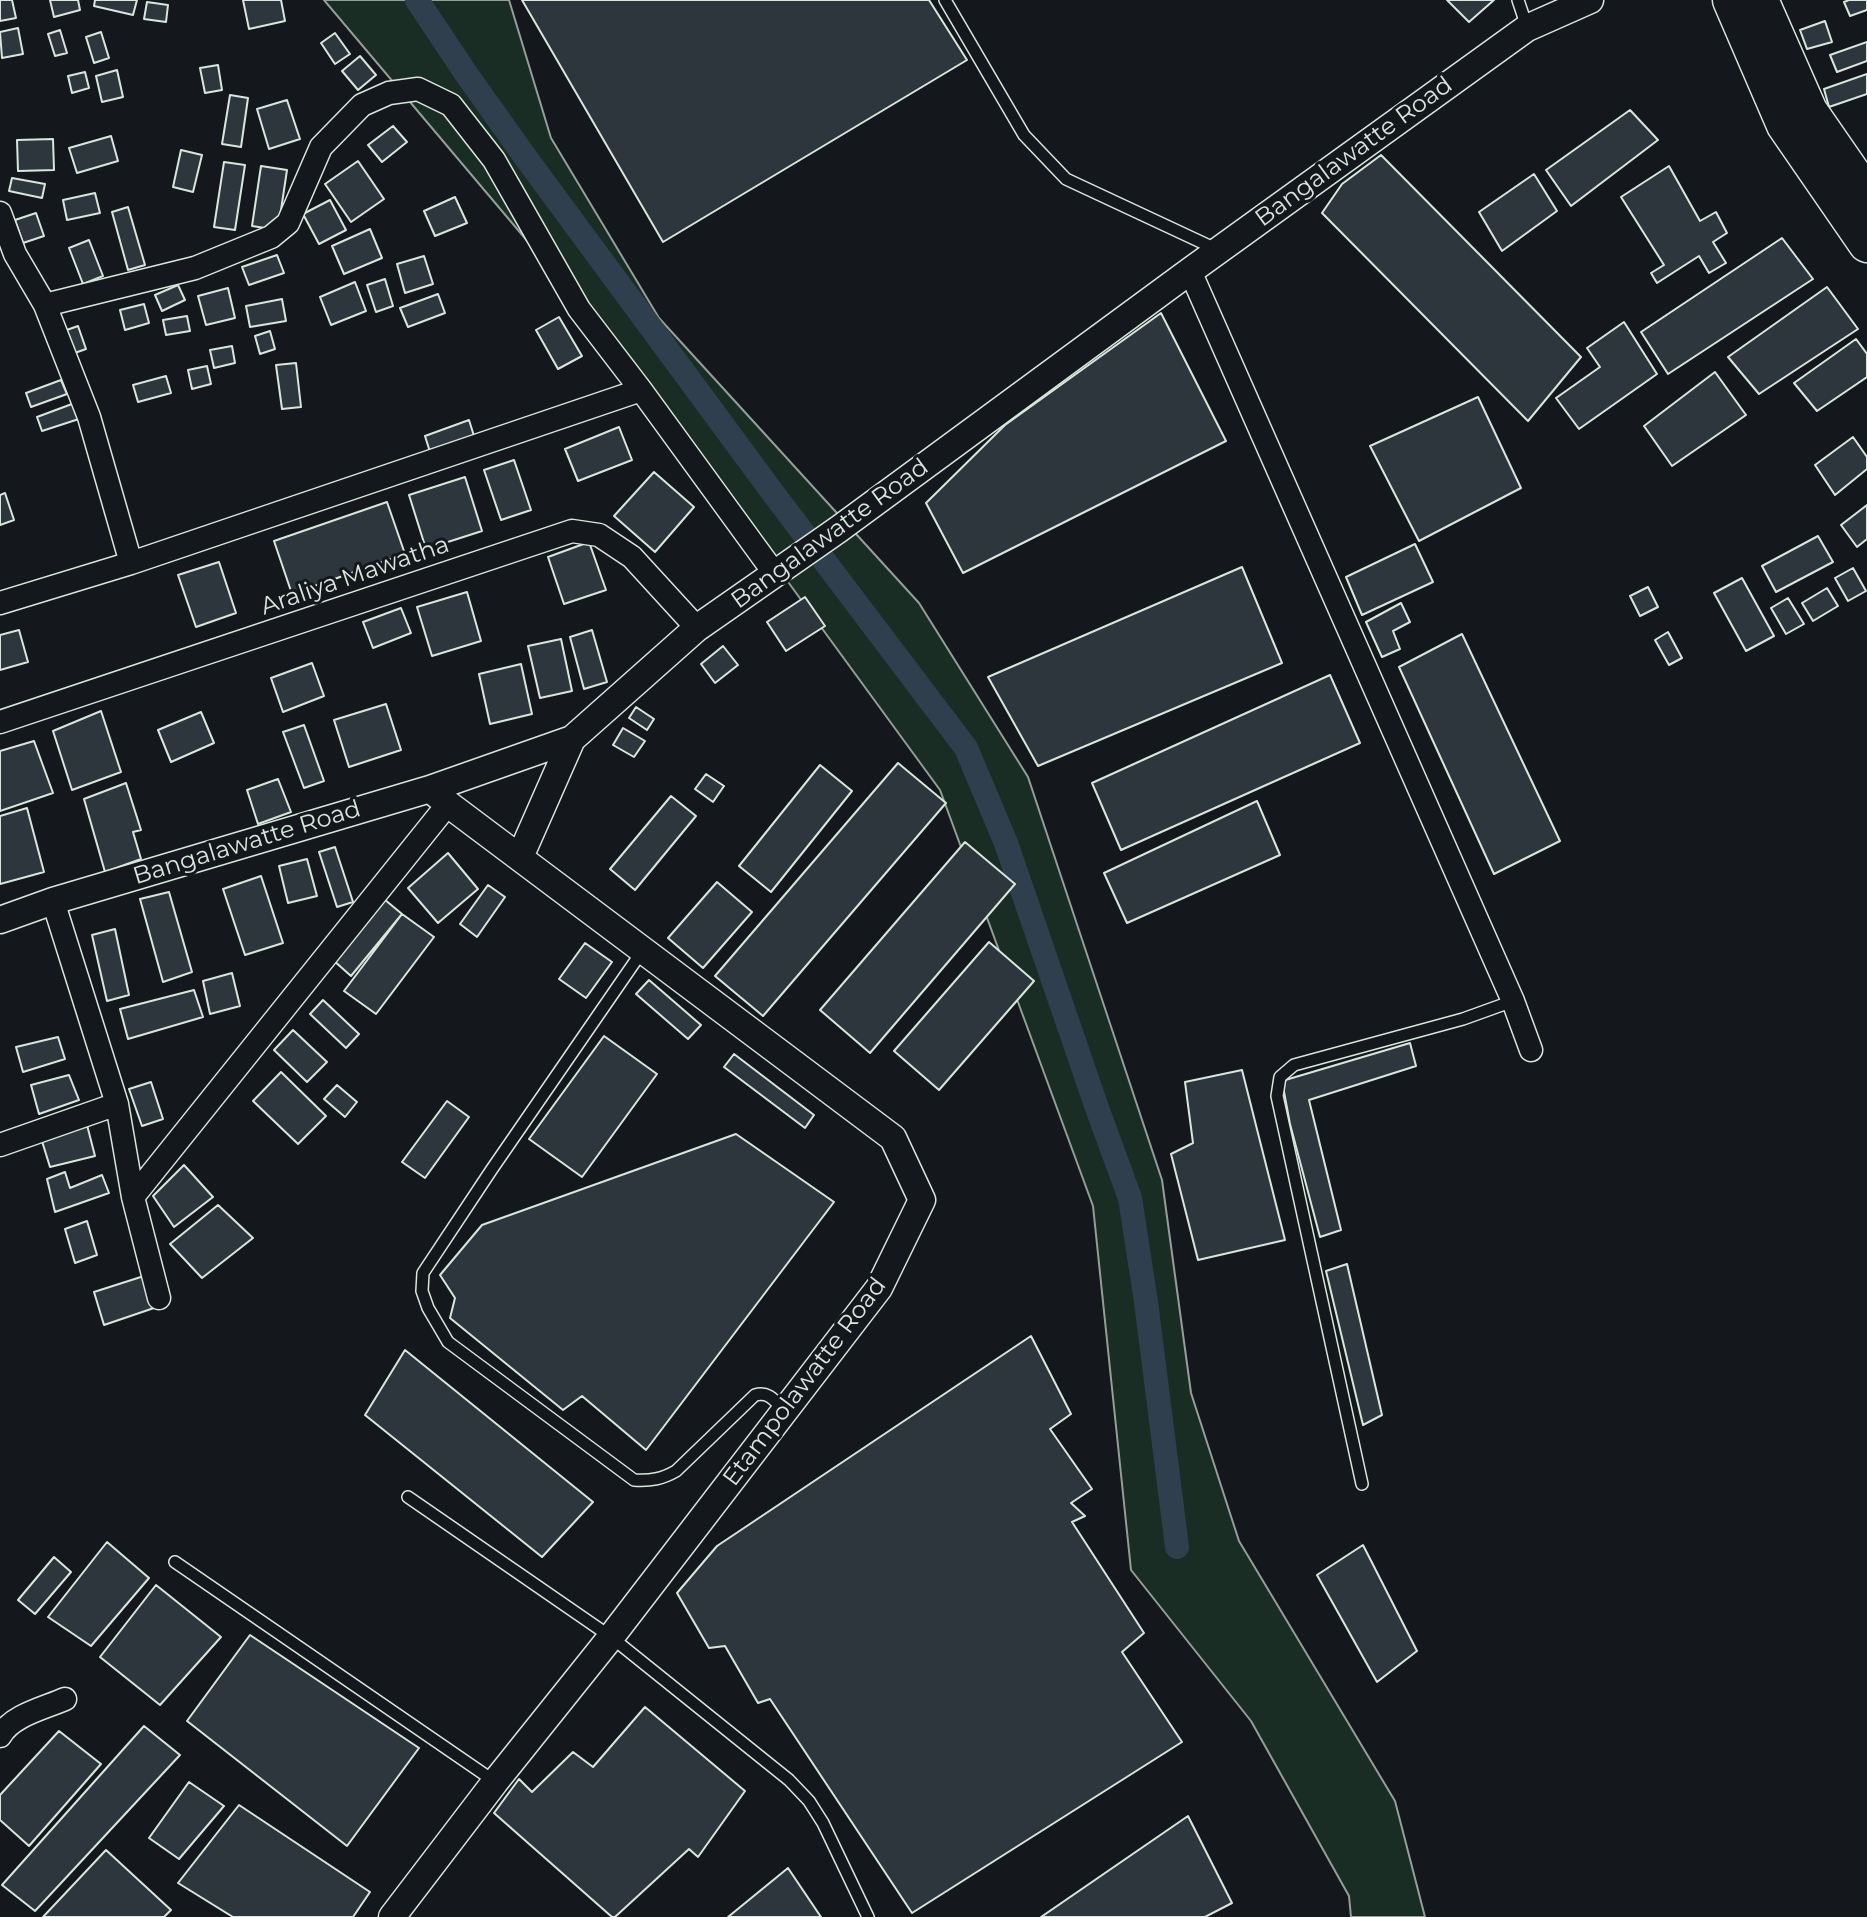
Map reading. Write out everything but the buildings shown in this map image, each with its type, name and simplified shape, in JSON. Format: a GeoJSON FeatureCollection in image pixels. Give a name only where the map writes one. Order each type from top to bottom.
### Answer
{"type":"FeatureCollection","features":[{"type":"Feature","properties":{"kind":"highway"},"geometry":{"type":"LineString","coordinates":[[1731,0],[1785,125],[1867,244]]}},
{"type":"Feature","properties":{"kind":"highway"},"geometry":{"type":"LineString","coordinates":[[1760,0],[1809,111],[1867,195]]}},
{"type":"Feature","properties":{"kind":"street","name":"Bangalawatte Road"},"geometry":{"type":"LineString","coordinates":[[0,920],[53,901],[439,796],[572,739],[697,628],[839,529],[1218,250],[1527,28],[1590,0]]}},
{"type":"Feature","properties":{"kind":"street"},"geometry":{"type":"LineString","coordinates":[[45,305],[195,268],[271,237],[288,223],[321,147],[362,105],[389,93],[418,89],[451,105],[494,160],[579,309],[775,574]]}},
{"type":"Feature","properties":{"kind":"street"},"geometry":{"type":"LineString","coordinates":[[0,213],[15,254],[45,305],[89,417],[131,563]]}},
{"type":"Feature","properties":{"kind":"street"},"geometry":{"type":"LineString","coordinates":[[1190,271],[1513,1001],[1531,1050]]}},
{"type":"Feature","properties":{"kind":"street"},"geometry":{"type":"LineString","coordinates":[[0,603],[131,563],[641,390]]}},
{"type":"Feature","properties":{"kind":"street","name":"Araliya Mawatha"},"geometry":{"type":"LineString","coordinates":[[0,722],[572,531],[599,535],[632,557],[697,628]]}},
{"type":"Feature","properties":{"kind":"street"},"geometry":{"type":"LineString","coordinates":[[520,857],[572,739]]}},
{"type":"Feature","properties":{"kind":"street"},"geometry":{"type":"LineString","coordinates":[[133,1197],[439,796]]}},
{"type":"Feature","properties":{"kind":"street","name":"Etampolawatte Road"},"geometry":{"type":"LineString","coordinates":[[392,1917],[879,1288],[922,1200],[893,1138],[439,796]]}},
{"type":"Feature","properties":{"kind":"street"},"geometry":{"type":"LineString","coordinates":[[53,901],[117,1104],[133,1197],[159,1298]]}},
{"type":"Feature","properties":{"kind":"street"},"geometry":{"type":"LineString","coordinates":[[0,1145],[117,1104]]}},
{"type":"Feature","properties":{"kind":"street"},"geometry":{"type":"LineString","coordinates":[[0,1736],[18,1719],[65,1699]]}},
{"type":"Feature","properties":{"kind":"lane"},"geometry":{"type":"LineString","coordinates":[[945,0],[1024,135],[1066,179],[1218,250]]}},
{"type":"Feature","properties":{"kind":"lane"},"geometry":{"type":"LineString","coordinates":[[1518,0],[1527,28]]}},
{"type":"Feature","properties":{"kind":"lane"},"geometry":{"type":"LineString","coordinates":[[643,950],[423,1273],[422,1291],[448,1342],[634,1480],[651,1481],[676,1471],[755,1395],[768,1394],[785,1411]]}},
{"type":"Feature","properties":{"kind":"lane"},"geometry":{"type":"LineString","coordinates":[[1362,1484],[1277,1096],[1280,1077],[1294,1065],[1463,1019],[1513,1001]]}},
{"type":"Feature","properties":{"kind":"lane"},"geometry":{"type":"LineString","coordinates":[[408,1497],[611,1637],[789,1780],[809,1801],[823,1823],[868,1917]]}},
{"type":"Feature","properties":{"kind":"lane"},"geometry":{"type":"LineString","coordinates":[[175,1562],[495,1782]]}},
{"type":"Feature","properties":{"kind":"green space"},"geometry":{"type":"Polygon","coordinates":[[[324,0],[509,0],[551,138],[659,318],[919,603],[1028,777],[1162,1180],[1191,1393],[1239,1541],[1395,1801],[1425,1917],[1351,1917],[1349,1896],[1251,1721],[1131,1570],[1093,1206],[940,790],[615,345],[324,0]]]}},
{"type":"Feature","properties":{"kind":"waterway"},"geometry":{"type":"LineString","coordinates":[[417,0],[526,158],[966,748],[1006,843],[1130,1198],[1177,1547],[1176,1540]]}}]}
